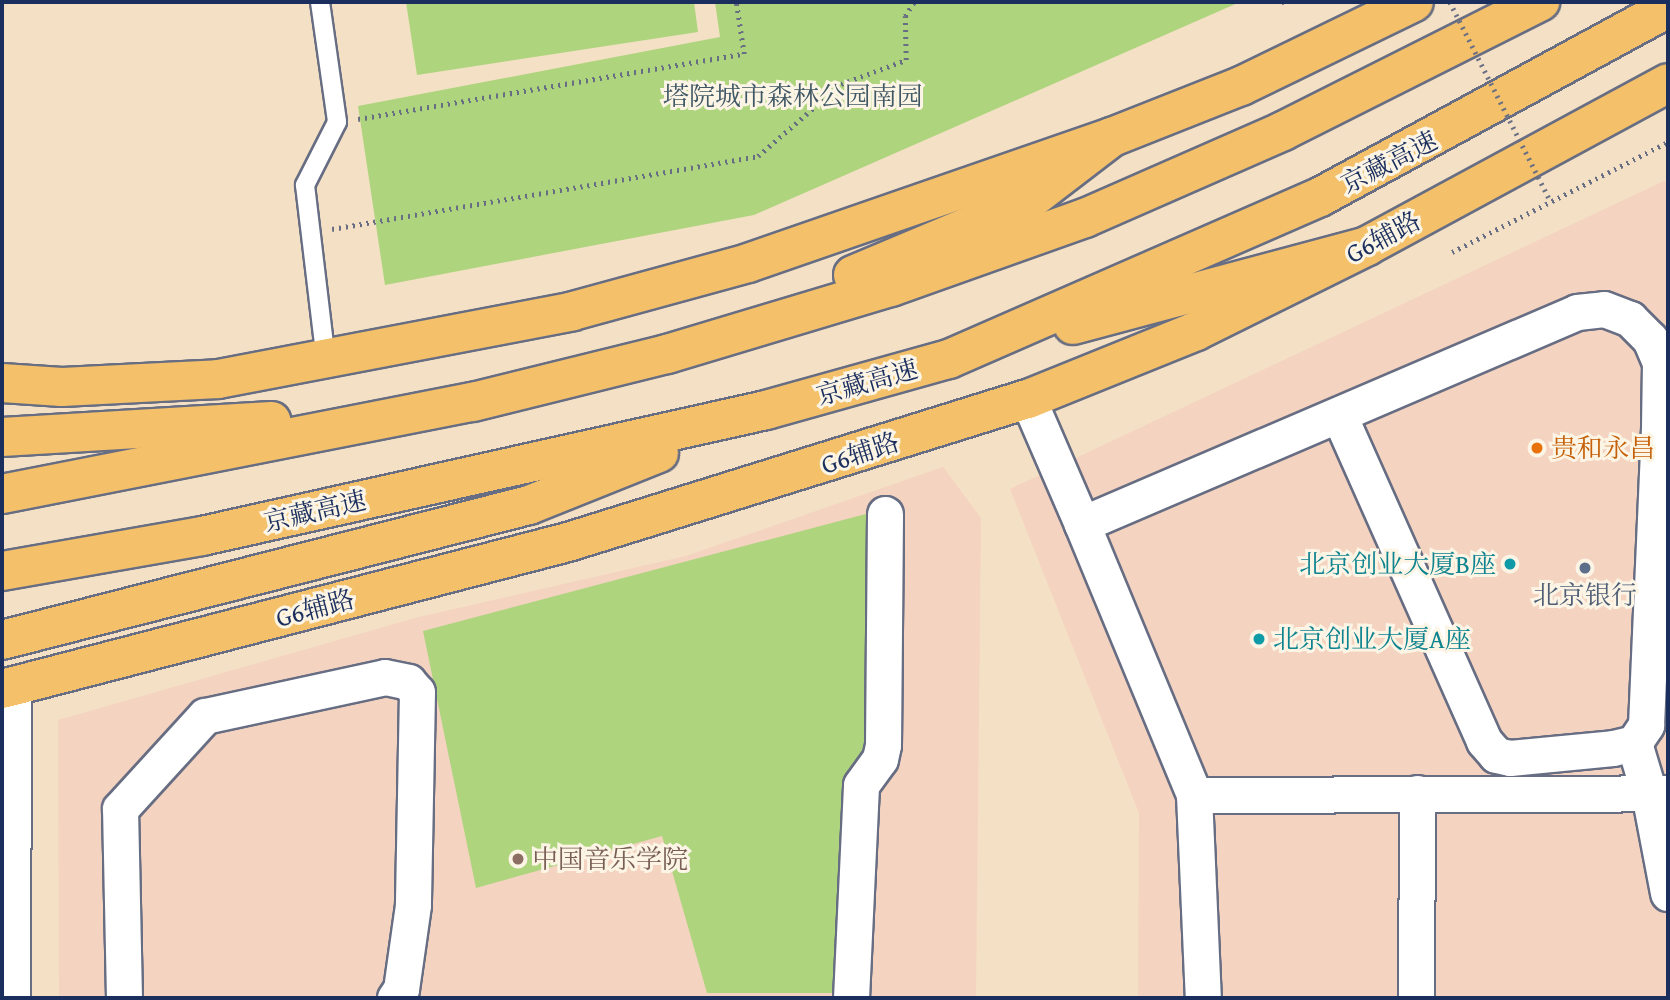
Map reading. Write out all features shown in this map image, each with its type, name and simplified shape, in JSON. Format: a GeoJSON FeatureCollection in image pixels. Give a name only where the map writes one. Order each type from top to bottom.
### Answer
{"type":"FeatureCollection","features":[{"type":"Feature","properties":{"kind":"main road"},"geometry":{"type":"LineString","coordinates":[[2,383],[62,387],[218,379],[326,362],[573,311],[748,262],[1112,137],[1241,86],[1414,2]]}},
{"type":"Feature","properties":{"kind":"main road"},"geometry":{"type":"LineString","coordinates":[[2,494],[473,402],[667,354],[891,287],[1085,218],[1283,131],[1540,2]]}},
{"type":"Feature","properties":{"kind":"main road","name":"京藏高速"},"geometry":{"type":"LineString","coordinates":[[2,571],[202,536],[766,410],[949,359],[1320,197],[1668,8]]}},
{"type":"Feature","properties":{"kind":"main road","name":"G6辅路"},"geometry":{"type":"LineString","coordinates":[[7,688],[568,542],[1028,399],[1196,331],[1367,246],[1668,83]]}},
{"type":"Feature","properties":{"kind":"main road"},"geometry":{"type":"LineString","coordinates":[[667,354],[1027,202],[1112,137]]}},
{"type":"Feature","properties":{"kind":"main road"},"geometry":{"type":"LineString","coordinates":[[949,359],[1367,246]]}},
{"type":"Feature","properties":{"kind":"main road"},"geometry":{"type":"LineString","coordinates":[[2,437],[172,430],[473,402]]}},
{"type":"Feature","properties":{"kind":"main road"},"geometry":{"type":"LineString","coordinates":[[2,640],[529,505],[766,410]]}},
{"type":"Feature","properties":{"kind":"street"},"geometry":{"type":"LineString","coordinates":[[1082,524],[1577,313],[1604,309],[1630,319],[1650,339],[1660,363],[1663,429],[1651,704],[1646,725],[1634,743],[1510,775],[1417,793],[1194,795]]}},
{"type":"Feature","properties":{"kind":"street"},"geometry":{"type":"LineString","coordinates":[[1028,399],[1194,795],[1203,998]]}},
{"type":"Feature","properties":{"kind":"street"},"geometry":{"type":"LineString","coordinates":[[1339,415],[1484,741],[1510,775],[1659,793]]}},
{"type":"Feature","properties":{"kind":"street"},"geometry":{"type":"LineString","coordinates":[[850,998],[861,785],[880,759],[883,745],[885,514]]}},
{"type":"Feature","properties":{"kind":"street"},"geometry":{"type":"LineString","coordinates":[[124,998],[120,809],[205,716],[385,677],[408,682],[417,692],[413,905],[401,989],[396,998]]}},
{"type":"Feature","properties":{"kind":"street"},"geometry":{"type":"LineString","coordinates":[[7,688],[12,998]]}},
{"type":"Feature","properties":{"kind":"street"},"geometry":{"type":"LineString","coordinates":[[1634,743],[1659,793],[1668,892]]}},
{"type":"Feature","properties":{"kind":"street"},"geometry":{"type":"LineString","coordinates":[[1416,998],[1417,793]]}},
{"type":"Feature","properties":{"kind":"lane"},"geometry":{"type":"LineString","coordinates":[[320,2],[337,122],[304,185],[326,362]]}},
{"type":"Feature","properties":{"kind":"path"},"geometry":{"type":"LineString","coordinates":[[337,122],[744,54],[736,2]]}},
{"type":"Feature","properties":{"kind":"path"},"geometry":{"type":"LineString","coordinates":[[310,233],[758,156],[841,84],[906,60],[905,16],[914,2]]}},
{"type":"Feature","properties":{"kind":"path"},"geometry":{"type":"LineString","coordinates":[[1450,2],[1551,202]]}},
{"type":"Feature","properties":{"kind":"path"},"geometry":{"type":"LineString","coordinates":[[1452,252],[1668,142]]}},
{"type":"Feature","properties":{"kind":"shaded area"},"geometry":{"type":"Polygon","coordinates":[[[1664,181],[1668,183],[1668,998],[1138,998],[1139,813],[1010,489],[1664,181]]]}},
{"type":"Feature","properties":{"kind":"shaded area","name":"中国音乐学院"},"geometry":{"type":"Polygon","coordinates":[[[943,467],[981,518],[976,998],[59,998],[58,720],[419,617],[686,556],[943,467]]]}},
{"type":"Feature","properties":{"kind":"green space"},"geometry":{"type":"Polygon","coordinates":[[[406,2],[694,2],[698,32],[417,75],[406,2]]]}},
{"type":"Feature","properties":{"kind":"green space","name":"塔院城市森林公园南园"},"geometry":{"type":"Polygon","coordinates":[[[715,2],[1240,2],[754,215],[385,285],[358,106],[720,37],[715,2]]]}},
{"type":"Feature","properties":{"kind":"green space"},"geometry":{"type":"Polygon","coordinates":[[[877,511],[876,747],[843,993],[707,993],[662,836],[476,888],[423,631],[877,511]]]}},
{"type":"Feature","properties":{"kind":"place","name":"贵和永昌"},"geometry":{"type":"Point","coordinates":[1537,448]}},
{"type":"Feature","properties":{"kind":"place","name":"北京创业大厦B座"},"geometry":{"type":"Point","coordinates":[1510,564]}},
{"type":"Feature","properties":{"kind":"place","name":"北京银行"},"geometry":{"type":"Point","coordinates":[1585,568]}},
{"type":"Feature","properties":{"kind":"place","name":"北京创业大厦A座"},"geometry":{"type":"Point","coordinates":[1259,639]}},
{"type":"Feature","properties":{"kind":"place","name":"中国音乐学院"},"geometry":{"type":"Point","coordinates":[518,859]}}]}
